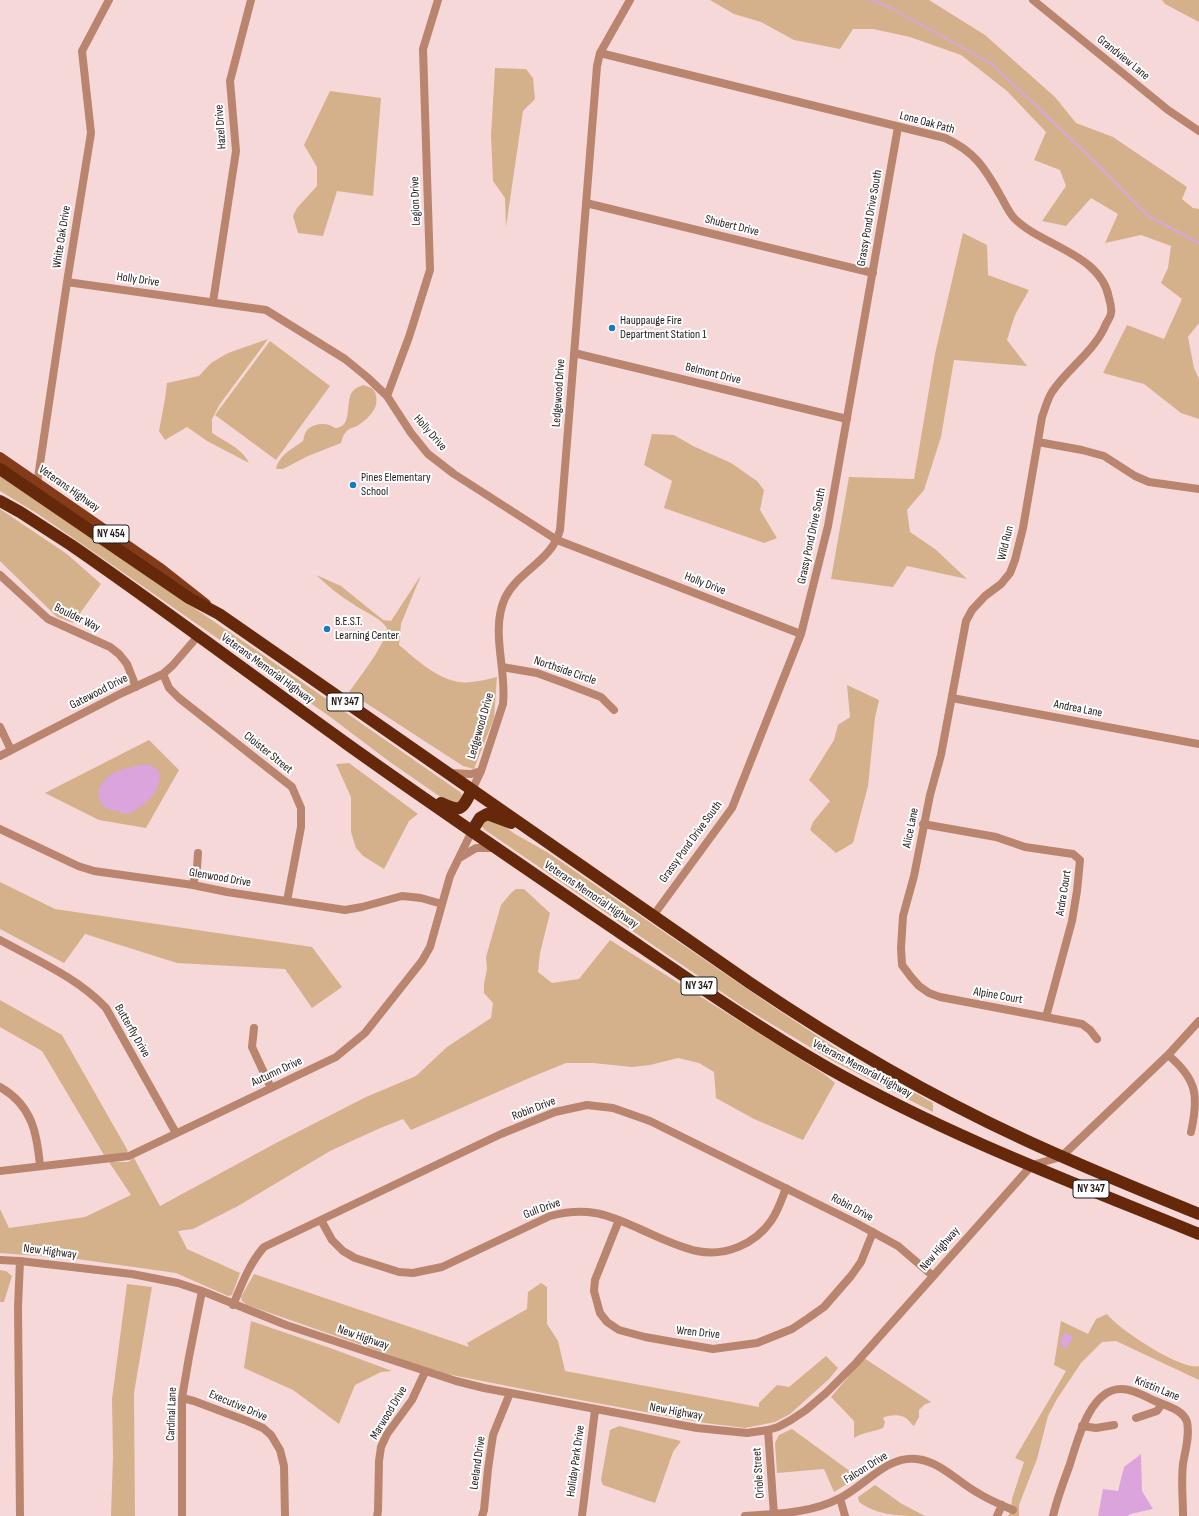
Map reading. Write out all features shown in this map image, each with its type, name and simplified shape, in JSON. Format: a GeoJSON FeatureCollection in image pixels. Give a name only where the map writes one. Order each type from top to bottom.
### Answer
{"type":"FeatureCollection","features":[{"type":"Feature","properties":{"kind":"highway","name":"Veterans Memorial Highway"},"geometry":{"type":"LineString","coordinates":[[0,469],[188,598],[219,614],[790,1010],[874,1061],[958,1107],[1062,1157],[1199,1214]]}},
{"type":"Feature","properties":{"kind":"highway","name":"Veterans Memorial Highway"},"geometry":{"type":"LineString","coordinates":[[3,502],[87,556],[472,831],[726,1004],[798,1050],[893,1103],[960,1135],[1186,1228],[1199,1235]]}},
{"type":"Feature","properties":{"kind":"highway"},"geometry":{"type":"LineString","coordinates":[[406,785],[453,808],[459,808],[464,804],[472,790]]}},
{"type":"Feature","properties":{"kind":"highway"},"geometry":{"type":"LineString","coordinates":[[472,831],[480,818],[487,814],[530,830]]}},
{"type":"Feature","properties":{"kind":"main road","name":"Veterans Highway"},"geometry":{"type":"LineString","coordinates":[[0,457],[159,567],[219,614]]}},
{"type":"Feature","properties":{"kind":"street","name":"White Oak Drive"},"geometry":{"type":"LineString","coordinates":[[37,484],[91,133],[82,50],[110,0]]}},
{"type":"Feature","properties":{"kind":"street","name":"Hazel Drive"},"geometry":{"type":"LineString","coordinates":[[213,302],[236,151],[230,81],[251,0]]}},
{"type":"Feature","properties":{"kind":"street","name":"Legion Drive"},"geometry":{"type":"LineString","coordinates":[[387,396],[430,270],[423,49],[438,0]]}},
{"type":"Feature","properties":{"kind":"street","name":"Ledgewood Drive"},"geometry":{"type":"LineString","coordinates":[[472,790],[503,704],[504,693],[499,629],[501,611],[506,598],[513,587],[550,551],[557,540],[562,517],[597,66],[600,53],[630,0]]}},
{"type":"Feature","properties":{"kind":"street","name":"Grandview Lane"},"geometry":{"type":"LineString","coordinates":[[1033,0],[1168,110],[1199,131]]}},
{"type":"Feature","properties":{"kind":"street","name":"Lone Oak Path"},"geometry":{"type":"LineString","coordinates":[[600,53],[945,138],[960,145],[970,153],[985,170],[1013,217],[1025,229],[1077,257],[1092,268],[1102,280],[1108,294],[1112,312],[1102,334],[1061,381]]}},
{"type":"Feature","properties":{"kind":"street","name":"Grassy Pond Drive South"},"geometry":{"type":"LineString","coordinates":[[653,916],[732,808],[801,634],[828,526],[898,127]]}},
{"type":"Feature","properties":{"kind":"street","name":"Shubert Drive"},"geometry":{"type":"LineString","coordinates":[[586,203],[872,273]]}},
{"type":"Feature","properties":{"kind":"street","name":"Holly Drive"},"geometry":{"type":"LineString","coordinates":[[67,282],[266,310],[345,359],[367,377],[387,396],[411,433],[428,454],[454,474],[557,540],[801,634]]}},
{"type":"Feature","properties":{"kind":"street","name":"Belmont Drive"},"geometry":{"type":"LineString","coordinates":[[574,352],[847,419]]}},
{"type":"Feature","properties":{"kind":"street","name":"Wild Run"},"geometry":{"type":"LineString","coordinates":[[952,698],[966,621],[972,610],[985,596],[1002,584],[1010,573],[1016,560],[1042,417],[1052,393],[1061,381]]}},
{"type":"Feature","properties":{"kind":"street"},"geometry":{"type":"LineString","coordinates":[[1038,442],[1082,450],[1104,456],[1135,476],[1149,482],[1199,489]]}},
{"type":"Feature","properties":{"kind":"street","name":"Boulder Way"},"geometry":{"type":"LineString","coordinates":[[0,575],[48,619],[110,647],[120,654],[127,664],[136,686]]}},
{"type":"Feature","properties":{"kind":"street","name":"Gatewood Drive"},"geometry":{"type":"LineString","coordinates":[[0,756],[136,686],[163,674],[173,665],[198,636]]}},
{"type":"Feature","properties":{"kind":"street","name":"Northside Circle"},"geometry":{"type":"LineString","coordinates":[[502,667],[521,669],[537,673],[601,696],[614,710]]}},
{"type":"Feature","properties":{"kind":"street","name":"Cloister Street"},"geometry":{"type":"LineString","coordinates":[[163,674],[169,688],[179,698],[292,787],[301,808],[301,827],[287,901]]}},
{"type":"Feature","properties":{"kind":"street","name":"Andrea Lane"},"geometry":{"type":"LineString","coordinates":[[952,698],[1199,744]]}},
{"type":"Feature","properties":{"kind":"street","name":"Alice Lane"},"geometry":{"type":"LineString","coordinates":[[902,965],[901,948],[903,916],[914,876],[930,795],[942,755],[952,698]]}},
{"type":"Feature","properties":{"kind":"street"},"geometry":{"type":"LineString","coordinates":[[0,727],[11,750]]}},
{"type":"Feature","properties":{"kind":"street"},"geometry":{"type":"LineString","coordinates":[[447,773],[471,774],[480,771]]}},
{"type":"Feature","properties":{"kind":"street","name":"Ardra Court"},"geometry":{"type":"LineString","coordinates":[[924,824],[996,837],[1025,847],[1073,854],[1080,860],[1081,863],[1072,921],[1046,1017]]}},
{"type":"Feature","properties":{"kind":"street","name":"Glenwood Drive"},"geometry":{"type":"LineString","coordinates":[[0,829],[78,866],[94,871],[193,885],[345,910],[402,896],[421,898],[442,904]]}},
{"type":"Feature","properties":{"kind":"street","name":"Autumn Drive"},"geometry":{"type":"LineString","coordinates":[[0,1171],[129,1156],[336,1057],[365,1033],[422,961],[430,947],[450,876],[472,831]]}},
{"type":"Feature","properties":{"kind":"street","name":"Autumn Drive"},"geometry":{"type":"LineString","coordinates":[[459,859],[476,848],[497,848]]}},
{"type":"Feature","properties":{"kind":"street"},"geometry":{"type":"LineString","coordinates":[[193,885],[197,868],[198,853]]}},
{"type":"Feature","properties":{"kind":"street","name":"Butterfly Drive"},"geometry":{"type":"LineString","coordinates":[[0,940],[79,984],[106,1008],[176,1133]]}},
{"type":"Feature","properties":{"kind":"street","name":"Alpine Court"},"geometry":{"type":"LineString","coordinates":[[902,965],[919,986],[929,993],[940,997],[1082,1024],[1090,1030],[1097,1039]]}},
{"type":"Feature","properties":{"kind":"street"},"geometry":{"type":"LineString","coordinates":[[1032,1165],[1062,1157],[1168,1055],[1199,1021]]}},
{"type":"Feature","properties":{"kind":"street"},"geometry":{"type":"LineString","coordinates":[[254,1028],[252,1047],[270,1088]]}},
{"type":"Feature","properties":{"kind":"street"},"geometry":{"type":"LineString","coordinates":[[1168,1055],[1180,1066],[1194,1086],[1197,1097],[1195,1117],[1191,1132]]}},
{"type":"Feature","properties":{"kind":"street"},"geometry":{"type":"LineString","coordinates":[[0,1087],[17,1100],[34,1126],[38,1142],[40,1166]]}},
{"type":"Feature","properties":{"kind":"street","name":"Robin Drive"},"geometry":{"type":"LineString","coordinates":[[233,1305],[249,1268],[255,1257],[264,1247],[501,1134],[555,1112],[587,1105],[612,1108],[650,1121],[786,1188],[898,1246],[933,1276]]}},
{"type":"Feature","properties":{"kind":"street","name":"New Highway"},"geometry":{"type":"LineString","coordinates":[[0,1260],[20,1261],[157,1278],[202,1291],[233,1305],[286,1325],[425,1372],[484,1388],[697,1428],[747,1433],[768,1430],[791,1420],[826,1393],[856,1363],[1032,1165]]}},
{"type":"Feature","properties":{"kind":"street","name":"Gull Drive"},"geometry":{"type":"LineString","coordinates":[[321,1220],[332,1240],[343,1251],[355,1258],[399,1272],[413,1273],[442,1267],[550,1216],[565,1212],[579,1211],[596,1213],[619,1220],[665,1240],[696,1251],[710,1253],[739,1248],[762,1231],[771,1222],[786,1188]]}},
{"type":"Feature","properties":{"kind":"street","name":"Wren Drive"},"geometry":{"type":"LineString","coordinates":[[619,1220],[595,1280],[594,1291],[600,1313],[607,1322],[619,1330],[645,1337],[713,1349],[757,1342],[792,1329],[824,1307],[861,1262],[873,1232]]}},
{"type":"Feature","properties":{"kind":"street"},"geometry":{"type":"LineString","coordinates":[[20,1261],[18,1306],[20,1516]]}},
{"type":"Feature","properties":{"kind":"street","name":"Cardinal Lane"},"geometry":{"type":"LineString","coordinates":[[182,1516],[182,1398],[202,1291]]}},
{"type":"Feature","properties":{"kind":"street","name":"Marwood Drive"},"geometry":{"type":"LineString","coordinates":[[377,1516],[381,1447],[387,1434],[412,1400],[425,1372]]}},
{"type":"Feature","properties":{"kind":"street","name":"Kristin Lane"},"geometry":{"type":"LineString","coordinates":[[1053,1516],[1082,1426],[1093,1406],[1101,1397],[1114,1390],[1122,1389],[1135,1392],[1180,1412],[1184,1417],[1186,1422],[1187,1440],[1183,1466],[1183,1516]]}},
{"type":"Feature","properties":{"kind":"street","name":"Leeland Drive"},"geometry":{"type":"LineString","coordinates":[[482,1516],[493,1435],[510,1393]]}},
{"type":"Feature","properties":{"kind":"street","name":"Executive Drive"},"geometry":{"type":"LineString","coordinates":[[182,1398],[194,1401],[263,1428],[271,1435],[280,1450],[284,1466],[285,1516]]}},
{"type":"Feature","properties":{"kind":"street"},"geometry":{"type":"LineString","coordinates":[[1136,1418],[1157,1410],[1162,1404]]}},
{"type":"Feature","properties":{"kind":"street","name":"Holiday Park Drive"},"geometry":{"type":"LineString","coordinates":[[582,1516],[596,1410]]}},
{"type":"Feature","properties":{"kind":"street"},"geometry":{"type":"LineString","coordinates":[[1082,1426],[1096,1428],[1114,1425]]}},
{"type":"Feature","properties":{"kind":"street","name":"Oriole Street"},"geometry":{"type":"LineString","coordinates":[[768,1430],[774,1515]]}},
{"type":"Feature","properties":{"kind":"street","name":"Falcon Drive"},"geometry":{"type":"LineString","coordinates":[[745,1516],[774,1515],[815,1508],[840,1498],[885,1467],[902,1460],[917,1459],[933,1463],[973,1490],[1013,1510]]}},
{"type":"Feature","properties":{"kind":"street"},"geometry":{"type":"LineString","coordinates":[[840,1498],[845,1516]]}},
{"type":"Feature","properties":{"kind":"street"},"geometry":{"type":"LineString","coordinates":[[997,1516],[1002,1505]]}},
{"type":"Feature","properties":{"kind":"shaded area"},"geometry":{"type":"Polygon","coordinates":[[[710,0],[929,0],[985,35],[1055,97],[1076,123],[1113,137],[1187,187],[1182,199],[1193,208],[1199,209],[1199,323],[1188,337],[1194,368],[1199,379],[1199,419],[1181,413],[1144,384],[1103,373],[1127,325],[1164,339],[1182,299],[1161,283],[1168,268],[1171,246],[1141,235],[1105,243],[1118,214],[1091,198],[1066,226],[1042,221],[1066,186],[1060,170],[1034,160],[1046,132],[1007,91],[961,55],[910,37],[873,29],[853,29],[840,49],[794,40],[761,22],[734,14],[710,0]]]}},
{"type":"Feature","properties":{"kind":"shaded area"},"geometry":{"type":"Polygon","coordinates":[[[1162,0],[1199,0],[1199,22],[1165,4],[1162,0]]]}},
{"type":"Feature","properties":{"kind":"shaded area"},"geometry":{"type":"Polygon","coordinates":[[[495,68],[526,69],[533,78],[535,99],[523,111],[506,227],[505,198],[493,181],[491,136],[495,68]]]}},
{"type":"Feature","properties":{"kind":"shaded area"},"geometry":{"type":"Polygon","coordinates":[[[330,91],[381,98],[373,196],[337,191],[323,236],[298,233],[293,216],[297,208],[317,186],[317,167],[304,145],[330,91]]]}},
{"type":"Feature","properties":{"kind":"shaded area"},"geometry":{"type":"Polygon","coordinates":[[[963,233],[987,245],[988,275],[1029,290],[1015,315],[1007,340],[1027,366],[954,360],[941,437],[924,490],[907,510],[910,532],[935,549],[967,579],[907,566],[893,587],[831,579],[849,477],[914,479],[935,354],[963,233]]]}},
{"type":"Feature","properties":{"kind":"shaded area"},"geometry":{"type":"Polygon","coordinates":[[[268,339],[220,404],[212,419],[212,433],[238,449],[249,463],[207,441],[187,427],[165,440],[159,431],[167,383],[199,376],[211,363],[228,353],[268,339]]]}},
{"type":"Feature","properties":{"kind":"shaded area"},"geometry":{"type":"Polygon","coordinates":[[[270,341],[330,386],[276,460],[215,415],[270,341]]]}},
{"type":"Feature","properties":{"kind":"shaded area"},"geometry":{"type":"Polygon","coordinates":[[[363,385],[370,387],[376,396],[376,405],[369,417],[347,431],[343,436],[341,443],[308,456],[283,469],[276,469],[283,456],[303,441],[306,431],[311,427],[318,424],[325,424],[335,428],[341,427],[344,424],[348,414],[350,396],[352,392],[363,385]]]}},
{"type":"Feature","properties":{"kind":"shaded area"},"geometry":{"type":"Polygon","coordinates":[[[652,434],[674,435],[693,446],[731,463],[757,481],[764,490],[760,510],[777,538],[764,543],[664,508],[672,481],[644,465],[652,434]]]}},
{"type":"Feature","properties":{"kind":"shaded area"},"geometry":{"type":"Polygon","coordinates":[[[0,476],[253,648],[460,792],[463,796],[463,801],[452,805],[390,762],[329,716],[105,560],[38,514],[0,491],[0,476]]]}},
{"type":"Feature","properties":{"kind":"shaded area"},"geometry":{"type":"Polygon","coordinates":[[[0,509],[67,554],[101,584],[73,623],[57,617],[0,561],[0,509]]]}},
{"type":"Feature","properties":{"kind":"shaded area"},"geometry":{"type":"Polygon","coordinates":[[[316,575],[341,586],[383,620],[391,621],[421,575],[401,624],[399,645],[423,665],[451,680],[472,682],[497,677],[494,718],[474,769],[463,766],[349,692],[377,652],[387,628],[372,615],[343,598],[316,575]]]}},
{"type":"Feature","properties":{"kind":"shaded area"},"geometry":{"type":"Polygon","coordinates":[[[847,685],[879,700],[875,718],[868,786],[853,843],[836,853],[810,830],[813,822],[830,801],[809,780],[834,740],[838,725],[850,717],[847,685]]]}},
{"type":"Feature","properties":{"kind":"shaded area"},"geometry":{"type":"Polygon","coordinates":[[[149,740],[179,770],[146,828],[99,820],[45,793],[149,740]]]}},
{"type":"Feature","properties":{"kind":"shaded area"},"geometry":{"type":"Polygon","coordinates":[[[349,763],[418,814],[409,821],[384,869],[363,856],[356,848],[351,832],[351,797],[336,764],[349,763]]]}},
{"type":"Feature","properties":{"kind":"shaded area"},"geometry":{"type":"Polygon","coordinates":[[[147,764],[159,770],[160,778],[151,797],[141,807],[128,814],[104,808],[99,796],[100,788],[104,781],[116,772],[147,764]]]}},
{"type":"Feature","properties":{"kind":"shaded area"},"geometry":{"type":"Polygon","coordinates":[[[482,819],[497,821],[515,834],[547,852],[842,1052],[933,1103],[933,1112],[833,1061],[745,1008],[485,830],[480,824],[482,819]]]}},
{"type":"Feature","properties":{"kind":"shaded area"},"geometry":{"type":"Polygon","coordinates":[[[0,882],[55,909],[312,947],[342,987],[312,1008],[285,969],[177,963],[85,934],[64,963],[0,929],[0,882]]]}},
{"type":"Feature","properties":{"kind":"shaded area"},"geometry":{"type":"Polygon","coordinates":[[[516,889],[524,889],[550,913],[540,953],[538,972],[552,983],[579,979],[610,940],[824,1074],[835,1083],[803,1140],[754,1119],[716,1098],[714,1072],[699,1063],[678,1058],[650,1065],[632,1067],[593,1063],[566,1063],[411,1130],[403,1119],[378,1129],[330,1151],[238,1206],[193,1229],[178,1231],[187,1249],[240,1273],[232,1295],[228,1296],[176,1273],[77,1259],[0,1253],[0,1209],[9,1228],[85,1217],[131,1195],[109,1162],[128,1162],[134,1158],[160,1206],[276,1143],[366,1097],[416,1076],[447,1047],[491,1018],[493,1003],[484,993],[487,969],[486,957],[501,905],[516,889]]]}},
{"type":"Feature","properties":{"kind":"shaded area"},"geometry":{"type":"Polygon","coordinates":[[[0,1000],[62,1035],[128,1151],[124,1154],[104,1155],[42,1051],[0,1027],[0,1000]]]}},
{"type":"Feature","properties":{"kind":"shaded area"},"geometry":{"type":"Polygon","coordinates":[[[0,1270],[6,1271],[12,1276],[4,1302],[0,1302],[0,1270]]]}},
{"type":"Feature","properties":{"kind":"shaded area"},"geometry":{"type":"Polygon","coordinates":[[[254,1274],[469,1347],[467,1343],[527,1309],[528,1292],[541,1283],[547,1287],[547,1324],[558,1341],[565,1371],[759,1407],[759,1403],[777,1385],[789,1387],[826,1356],[838,1368],[829,1379],[790,1414],[775,1422],[745,1428],[705,1423],[447,1374],[419,1365],[247,1305],[242,1301],[241,1297],[254,1274]]]}},
{"type":"Feature","properties":{"kind":"shaded area"},"geometry":{"type":"Polygon","coordinates":[[[127,1284],[152,1287],[134,1393],[135,1516],[111,1516],[113,1456],[112,1399],[127,1284]]]}},
{"type":"Feature","properties":{"kind":"shaded area"},"geometry":{"type":"Polygon","coordinates":[[[1107,1314],[1113,1321],[1136,1338],[1165,1356],[1191,1366],[1199,1366],[1199,1380],[1116,1341],[1102,1342],[1081,1363],[1057,1399],[1048,1416],[1037,1459],[1019,1505],[1019,1516],[1008,1516],[1011,1511],[1012,1499],[1024,1462],[1015,1458],[1066,1371],[1054,1365],[1061,1321],[1088,1334],[1096,1319],[1107,1314]]]}},
{"type":"Feature","properties":{"kind":"shaded area"},"geometry":{"type":"Polygon","coordinates":[[[251,1321],[392,1371],[381,1372],[355,1385],[339,1424],[293,1390],[244,1368],[251,1321]]]}},
{"type":"Feature","properties":{"kind":"shaded area"},"geometry":{"type":"Polygon","coordinates":[[[1065,1332],[1073,1337],[1066,1349],[1061,1346],[1061,1339],[1065,1332]]]}},
{"type":"Feature","properties":{"kind":"shaded area"},"geometry":{"type":"Polygon","coordinates":[[[864,1358],[931,1402],[924,1405],[919,1410],[919,1417],[914,1426],[904,1417],[897,1415],[889,1416],[883,1418],[885,1422],[883,1428],[861,1434],[854,1438],[854,1421],[831,1397],[864,1358]]]}},
{"type":"Feature","properties":{"kind":"shaded area"},"geometry":{"type":"Polygon","coordinates":[[[619,1426],[681,1441],[673,1452],[655,1503],[603,1485],[601,1480],[610,1430],[619,1426]]]}},
{"type":"Feature","properties":{"kind":"shaded area"},"geometry":{"type":"Polygon","coordinates":[[[792,1429],[858,1477],[834,1492],[824,1469],[777,1473],[775,1443],[779,1435],[792,1429]]]}},
{"type":"Feature","properties":{"kind":"shaded area"},"geometry":{"type":"Polygon","coordinates":[[[1141,1454],[1142,1491],[1153,1509],[1130,1514],[1128,1516],[1098,1516],[1103,1489],[1118,1491],[1124,1467],[1141,1454]]]}},
{"type":"Feature","properties":{"kind":"shaded area"},"geometry":{"type":"Polygon","coordinates":[[[875,1485],[902,1504],[925,1516],[882,1513],[866,1507],[859,1502],[858,1497],[875,1485]]]}},
{"type":"Feature","properties":{"kind":"waterway"},"geometry":{"type":"LineString","coordinates":[[871,0],[891,8],[992,64],[1095,162],[1148,216],[1199,243]]}},
{"type":"Feature","properties":{"kind":"place","name":"Hauppauge Fire Department Station 1"},"geometry":{"type":"Point","coordinates":[612,328]}},
{"type":"Feature","properties":{"kind":"place","name":"Pines Elementary School"},"geometry":{"type":"Point","coordinates":[353,485]}},
{"type":"Feature","properties":{"kind":"place","name":"B.E.S.T. Learning Center"},"geometry":{"type":"Point","coordinates":[327,629]}}]}
